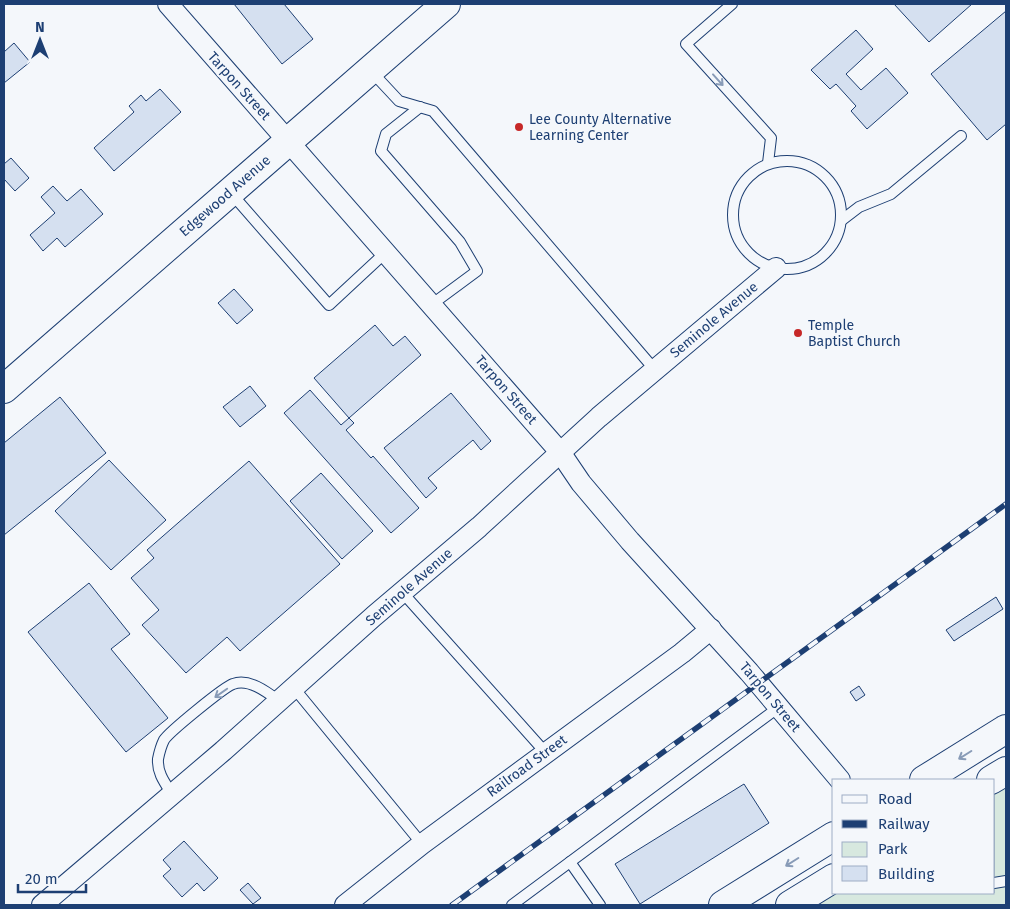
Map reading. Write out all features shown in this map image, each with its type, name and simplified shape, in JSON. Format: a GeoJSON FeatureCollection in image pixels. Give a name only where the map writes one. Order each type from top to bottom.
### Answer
{"type":"FeatureCollection","features":[{"type":"Feature","properties":{"kind":"street","name":"Tarpon Street"},"geometry":{"type":"LineString","coordinates":[[168,4],[560,452],[581,483],[630,541],[711,629],[839,779]]}},
{"type":"Feature","properties":{"kind":"street","name":"Edgewood Avenue"},"geometry":{"type":"LineString","coordinates":[[4,389],[446,4]]}},
{"type":"Feature","properties":{"kind":"street","name":"Seminole Avenue"},"geometry":{"type":"LineString","coordinates":[[42,905],[479,527],[560,452],[776,268]]}},
{"type":"Feature","properties":{"kind":"street","name":"Railroad Street"},"geometry":{"type":"LineString","coordinates":[[345,905],[422,844],[711,629]]}},
{"type":"Feature","properties":{"kind":"street"},"geometry":{"type":"LineString","coordinates":[[926,779],[1006,729]]}},
{"type":"Feature","properties":{"kind":"street"},"geometry":{"type":"LineString","coordinates":[[992,779],[1006,770]]}},
{"type":"Feature","properties":{"kind":"street"},"geometry":{"type":"LineString","coordinates":[[723,905],[832,837]]}},
{"type":"Feature","properties":{"kind":"street"},"geometry":{"type":"LineString","coordinates":[[790,905],[832,879]]}},
{"type":"Feature","properties":{"kind":"lane"},"geometry":{"type":"LineString","coordinates":[[732,4],[686,44],[771,138],[768,164]]}},
{"type":"Feature","properties":{"kind":"lane"},"geometry":{"type":"LineString","coordinates":[[370,70],[399,100],[433,111],[655,370]]}},
{"type":"Feature","properties":{"kind":"lane"},"geometry":{"type":"LineString","coordinates":[[420,107],[386,134],[381,151],[460,242],[477,271],[431,305]]}},
{"type":"Feature","properties":{"kind":"lane"},"geometry":{"type":"LineString","coordinates":[[842,220],[859,207],[892,194],[961,136]]}},
{"type":"Feature","properties":{"kind":"lane"},"geometry":{"type":"LineString","coordinates":[[786,160],[804,163],[821,172],[833,185],[841,202],[842,220],[837,238],[826,253],[811,263],[793,268],[776,268],[760,261],[746,250],[737,235],[733,219],[734,201],[742,185],[753,172],[768,164],[786,160]]}},
{"type":"Feature","properties":{"kind":"lane"},"geometry":{"type":"LineString","coordinates":[[230,192],[328,305],[386,252]]}},
{"type":"Feature","properties":{"kind":"lane"},"geometry":{"type":"LineString","coordinates":[[402,592],[545,752]]}},
{"type":"Feature","properties":{"kind":"lane"},"geometry":{"type":"LineString","coordinates":[[172,794],[160,776],[158,758],[164,740],[204,704],[234,684],[248,684],[264,689],[279,701]]}},
{"type":"Feature","properties":{"kind":"lane"},"geometry":{"type":"LineString","coordinates":[[294,688],[422,844]]}},
{"type":"Feature","properties":{"kind":"lane"},"geometry":{"type":"LineString","coordinates":[[518,903],[570,862],[779,707]]}},
{"type":"Feature","properties":{"kind":"lane"},"geometry":{"type":"LineString","coordinates":[[570,862],[600,905]]}},
{"type":"Feature","properties":{"kind":"green space"},"geometry":{"type":"Polygon","coordinates":[[[1006,774],[1006,905],[797,905],[832,894],[995,894],[995,781],[1006,774]]]}},
{"type":"Feature","properties":{"kind":"building"},"geometry":{"type":"Polygon","coordinates":[[[234,4],[284,4],[313,39],[282,64],[234,4]]]}},
{"type":"Feature","properties":{"kind":"building"},"geometry":{"type":"Polygon","coordinates":[[[894,4],[972,4],[929,42],[894,4]]]}},
{"type":"Feature","properties":{"kind":"building"},"geometry":{"type":"Polygon","coordinates":[[[1006,11],[1006,124],[987,140],[931,74],[1006,11]]]}},
{"type":"Feature","properties":{"kind":"building"},"geometry":{"type":"Polygon","coordinates":[[[856,30],[873,49],[846,74],[861,90],[886,68],[908,93],[867,129],[851,111],[856,106],[836,84],[830,89],[811,70],[856,30]]]}},
{"type":"Feature","properties":{"kind":"building"},"geometry":{"type":"Polygon","coordinates":[[[14,43],[30,62],[4,83],[4,52],[14,43]]]}},
{"type":"Feature","properties":{"kind":"building"},"geometry":{"type":"Polygon","coordinates":[[[160,89],[181,112],[114,171],[94,148],[134,112],[129,106],[141,95],[146,101],[160,89]]]}},
{"type":"Feature","properties":{"kind":"building"},"geometry":{"type":"Polygon","coordinates":[[[11,158],[29,178],[15,191],[4,179],[4,164],[11,158]]]}},
{"type":"Feature","properties":{"kind":"building"},"geometry":{"type":"Polygon","coordinates":[[[53,186],[67,201],[81,189],[103,214],[65,247],[57,238],[43,251],[30,235],[55,213],[41,197],[53,186]]]}},
{"type":"Feature","properties":{"kind":"building"},"geometry":{"type":"Polygon","coordinates":[[[234,289],[253,310],[237,324],[218,303],[234,289]]]}},
{"type":"Feature","properties":{"kind":"building"},"geometry":{"type":"Polygon","coordinates":[[[375,325],[393,346],[405,336],[421,355],[349,418],[314,378],[375,325]]]}},
{"type":"Feature","properties":{"kind":"building"},"geometry":{"type":"Polygon","coordinates":[[[250,386],[266,406],[240,427],[223,407],[250,386]]]}},
{"type":"Feature","properties":{"kind":"building"},"geometry":{"type":"Polygon","coordinates":[[[310,390],[341,425],[349,418],[354,423],[346,430],[371,458],[373,456],[419,508],[391,533],[284,413],[310,390]]]}},
{"type":"Feature","properties":{"kind":"building"},"geometry":{"type":"Polygon","coordinates":[[[451,393],[491,441],[481,450],[473,440],[428,478],[437,488],[426,498],[384,448],[451,393]]]}},
{"type":"Feature","properties":{"kind":"building"},"geometry":{"type":"Polygon","coordinates":[[[60,397],[106,453],[4,535],[4,443],[60,397]]]}},
{"type":"Feature","properties":{"kind":"building"},"geometry":{"type":"Polygon","coordinates":[[[109,460],[166,520],[111,570],[55,511],[109,460]]]}},
{"type":"Feature","properties":{"kind":"building"},"geometry":{"type":"Polygon","coordinates":[[[249,461],[340,564],[240,651],[227,637],[186,673],[142,625],[159,610],[131,578],[154,558],[147,550],[249,461]]]}},
{"type":"Feature","properties":{"kind":"building"},"geometry":{"type":"Polygon","coordinates":[[[321,473],[373,531],[342,559],[290,501],[321,473]]]}},
{"type":"Feature","properties":{"kind":"building"},"geometry":{"type":"Polygon","coordinates":[[[89,583],[130,634],[111,649],[168,718],[126,752],[28,632],[89,583]]]}},
{"type":"Feature","properties":{"kind":"building"},"geometry":{"type":"Polygon","coordinates":[[[996,597],[1003,609],[954,641],[946,630],[996,597]]]}},
{"type":"Feature","properties":{"kind":"building"},"geometry":{"type":"Polygon","coordinates":[[[859,686],[865,695],[856,701],[850,692],[859,686]]]}},
{"type":"Feature","properties":{"kind":"building"},"geometry":{"type":"Polygon","coordinates":[[[744,784],[769,823],[640,904],[615,864],[744,784]]]}},
{"type":"Feature","properties":{"kind":"building"},"geometry":{"type":"Polygon","coordinates":[[[184,841],[218,878],[204,891],[197,883],[182,897],[163,876],[171,869],[163,860],[184,841]]]}},
{"type":"Feature","properties":{"kind":"building"},"geometry":{"type":"Polygon","coordinates":[[[248,883],[261,898],[253,904],[240,890],[248,883]]]}},
{"type":"Feature","properties":{"kind":"railway"},"geometry":{"type":"LineString","coordinates":[[452,905],[1006,504]]}},
{"type":"Feature","properties":{"kind":"place","name":"Lee County Alternative Learning Center"},"geometry":{"type":"Point","coordinates":[519,127]}},
{"type":"Feature","properties":{"kind":"place","name":"Temple Baptist Church"},"geometry":{"type":"Point","coordinates":[798,333]}}]}
